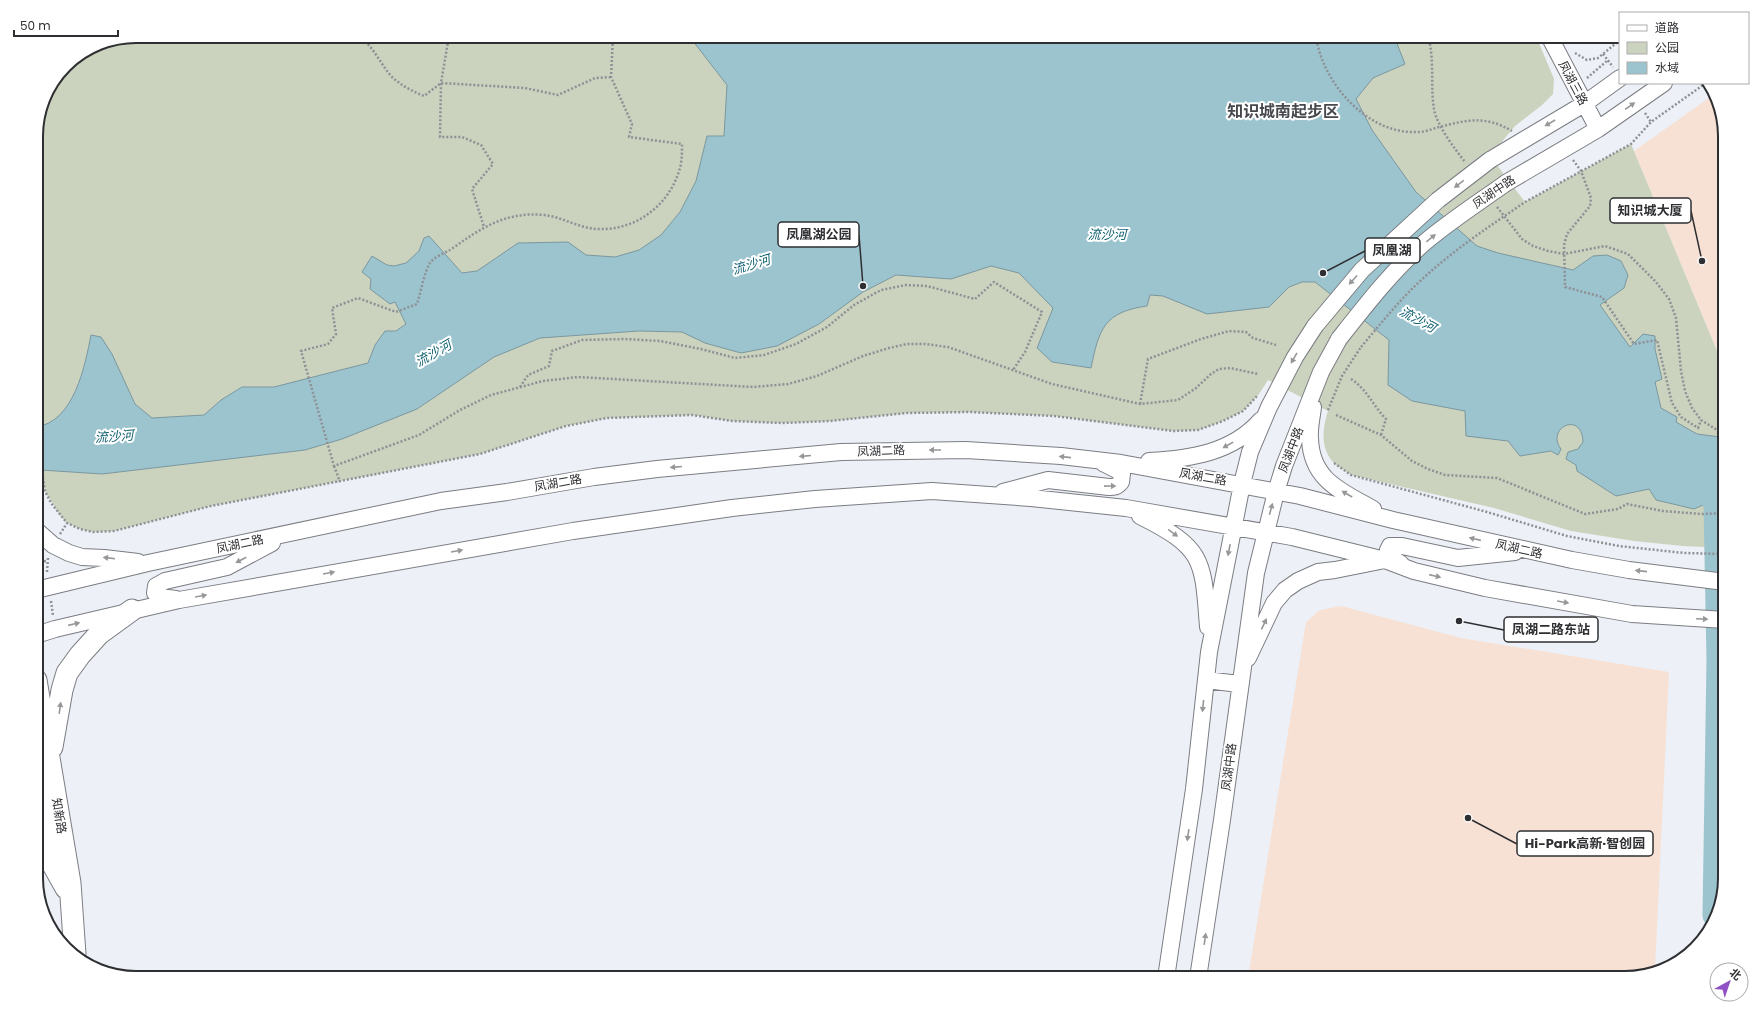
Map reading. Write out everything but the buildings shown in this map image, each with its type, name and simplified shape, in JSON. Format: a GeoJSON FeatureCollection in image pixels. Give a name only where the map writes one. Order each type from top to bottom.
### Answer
{"type":"FeatureCollection","features":[{"type":"Feature","properties":{"kind":"main road"},"geometry":{"type":"LineString","coordinates":[[49,760],[59,714],[62,690],[67,673],[80,655],[99,634],[132,610]]}},
{"type":"Feature","properties":{"kind":"main road","name":"知新路"},"geometry":{"type":"LineString","coordinates":[[43,723],[71,897],[75,948]]}},
{"type":"Feature","properties":{"kind":"main road"},"geometry":{"type":"LineString","coordinates":[[43,831],[48,856],[71,897]]}},
{"type":"Feature","properties":{"kind":"street","name":"凤湖三路"},"geometry":{"type":"LineString","coordinates":[[1552,43],[1598,129]]}},
{"type":"Feature","properties":{"kind":"street"},"geometry":{"type":"LineString","coordinates":[[1121,463],[1175,460],[1218,450],[1244,435],[1256,426],[1264,416],[1295,357],[1315,326],[1362,270],[1438,200],[1490,160],[1584,104],[1619,79]]}},
{"type":"Feature","properties":{"kind":"street","name":"凤湖中路"},"geometry":{"type":"LineString","coordinates":[[1199,971],[1222,820],[1240,678],[1256,573],[1265,533],[1284,466],[1315,388],[1339,339],[1380,288],[1424,244],[1449,223],[1506,183],[1598,129],[1663,84]]}},
{"type":"Feature","properties":{"kind":"street"},"geometry":{"type":"LineString","coordinates":[[1167,971],[1194,789],[1209,652],[1233,527],[1250,452],[1279,386]]}},
{"type":"Feature","properties":{"kind":"street"},"geometry":{"type":"LineString","coordinates":[[1315,388],[1310,437],[1314,464],[1321,475],[1329,483],[1393,520]]}},
{"type":"Feature","properties":{"kind":"street","name":"凤湖二路"},"geometry":{"type":"LineString","coordinates":[[43,588],[148,564],[441,501],[657,469],[841,452],[905,450],[1002,451],[1121,463],[1242,484],[1526,551],[1630,570],[1718,581]]}},
{"type":"Feature","properties":{"kind":"street"},"geometry":{"type":"LineString","coordinates":[[990,495],[1048,480],[1109,487],[1116,487],[1122,482],[1122,474],[1118,470],[1095,460]]}},
{"type":"Feature","properties":{"kind":"street"},"geometry":{"type":"LineString","coordinates":[[43,633],[132,610],[179,600],[573,532],[732,508],[816,499],[932,491],[1070,501],[1126,508],[1292,537],[1385,560],[1414,571],[1485,588],[1632,614],[1718,620]]}},
{"type":"Feature","properties":{"kind":"street"},"geometry":{"type":"LineString","coordinates":[[1126,508],[1168,530],[1181,539],[1193,552],[1200,566],[1204,581],[1209,652]]}},
{"type":"Feature","properties":{"kind":"street"},"geometry":{"type":"LineString","coordinates":[[179,600],[159,597],[155,593],[156,586],[165,581],[227,567],[287,534]]}},
{"type":"Feature","properties":{"kind":"street"},"geometry":{"type":"LineString","coordinates":[[43,536],[53,545],[69,553],[82,557],[104,558],[148,564]]}},
{"type":"Feature","properties":{"kind":"street"},"geometry":{"type":"LineString","coordinates":[[1414,571],[1395,560],[1389,554],[1388,550],[1390,546],[1402,546],[1458,558],[1526,551]]}},
{"type":"Feature","properties":{"kind":"street"},"geometry":{"type":"LineString","coordinates":[[1206,680],[1240,678],[1274,602],[1285,590],[1298,581],[1318,572],[1385,560]]}},
{"type":"Feature","properties":{"kind":"path"},"geometry":{"type":"LineString","coordinates":[[366,43],[378,56],[392,76],[410,90],[424,96],[441,83],[524,88],[558,95],[594,78],[611,77]]}},
{"type":"Feature","properties":{"kind":"path"},"geometry":{"type":"LineString","coordinates":[[448,43],[441,83],[440,137],[462,137],[481,145],[493,164],[472,189],[484,227]]}},
{"type":"Feature","properties":{"kind":"path"},"geometry":{"type":"LineString","coordinates":[[340,482],[330,456],[301,351],[328,344],[336,334],[332,308],[358,298],[396,312],[417,304],[430,262],[484,227],[508,217],[545,215],[595,229],[611,229],[627,225],[647,216],[661,203],[673,187],[680,170],[682,144],[629,137],[632,124],[611,77],[613,43]]}},
{"type":"Feature","properties":{"kind":"path"},"geometry":{"type":"LineString","coordinates":[[1318,43],[1320,54],[1338,87],[1354,107],[1386,127],[1401,132],[1419,132],[1466,120],[1486,121],[1500,124],[1515,134]]}},
{"type":"Feature","properties":{"kind":"path"},"geometry":{"type":"LineString","coordinates":[[1430,43],[1432,49],[1434,110],[1441,127],[1467,165]]}},
{"type":"Feature","properties":{"kind":"path"},"geometry":{"type":"LineString","coordinates":[[1572,49],[1587,60],[1598,58],[1617,43]]}},
{"type":"Feature","properties":{"kind":"path"},"geometry":{"type":"LineString","coordinates":[[1575,88],[1608,60],[1604,54]]}},
{"type":"Feature","properties":{"kind":"path"},"geometry":{"type":"LineString","coordinates":[[1326,416],[1342,376],[1361,347],[1401,299],[1430,272],[1468,241],[1525,202],[1631,144],[1651,122],[1703,85]]}},
{"type":"Feature","properties":{"kind":"path"},"geometry":{"type":"LineString","coordinates":[[1581,171],[1592,198],[1590,206],[1567,234],[1564,245],[1565,287],[1602,297],[1634,344],[1657,340],[1672,403],[1682,417],[1698,428],[1701,420]]}},
{"type":"Feature","properties":{"kind":"path"},"geometry":{"type":"LineString","coordinates":[[1495,204],[1522,239],[1533,246],[1548,252],[1564,254],[1604,246],[1628,254],[1656,282],[1669,299],[1676,318],[1682,377],[1692,408],[1701,420],[1718,431]]}},
{"type":"Feature","properties":{"kind":"path"},"geometry":{"type":"LineString","coordinates":[[520,387],[528,375],[549,366],[552,352],[582,340],[625,339],[660,342],[701,349],[735,358],[764,355],[796,344],[827,327],[854,305],[881,290],[906,285],[928,286],[975,299],[994,282],[1042,312],[1025,352],[1013,370]]}},
{"type":"Feature","properties":{"kind":"path"},"geometry":{"type":"LineString","coordinates":[[1140,404],[1148,359],[1201,338],[1229,331],[1246,332],[1253,338],[1276,344]]}},
{"type":"Feature","properties":{"kind":"path"},"geometry":{"type":"LineString","coordinates":[[334,466],[419,435],[460,410],[491,395],[543,381],[578,378],[753,387],[788,384],[817,376],[863,356],[907,344],[925,344],[948,347],[1072,390],[1140,404],[1178,400],[1196,388],[1211,374],[1219,369],[1230,368],[1258,374]]}},
{"type":"Feature","properties":{"kind":"path"},"geometry":{"type":"LineString","coordinates":[[1351,379],[1359,384],[1378,411],[1386,419],[1381,435]]}},
{"type":"Feature","properties":{"kind":"path"},"geometry":{"type":"LineString","coordinates":[[43,478],[45,491],[59,514],[67,522],[80,529],[93,532],[114,531],[211,506],[480,454],[566,426],[607,418],[692,415],[732,421],[782,423],[830,421],[907,413],[970,412],[1054,416],[1174,431],[1198,430],[1223,421],[1243,411],[1262,389]]}},
{"type":"Feature","properties":{"kind":"path"},"geometry":{"type":"LineString","coordinates":[[1336,415],[1381,435],[1412,461],[1428,469],[1445,475],[1497,478],[1585,514],[1618,509],[1627,504],[1663,511],[1701,514],[1718,513]]}},
{"type":"Feature","properties":{"kind":"path"},"geometry":{"type":"LineString","coordinates":[[1330,458],[1335,464],[1351,475],[1487,512],[1567,536],[1619,546],[1684,553],[1718,554]]}},
{"type":"Feature","properties":{"kind":"shaded area"},"geometry":{"type":"Polygon","coordinates":[[[1709,98],[1713,106],[1718,130],[1718,353],[1634,151],[1709,98]]]}},
{"type":"Feature","properties":{"kind":"shaded area"},"geometry":{"type":"Polygon","coordinates":[[[1341,606],[1461,638],[1669,672],[1655,966],[1625,971],[1249,971],[1306,622],[1320,610],[1341,606]]]}},
{"type":"Feature","properties":{"kind":"green space"},"geometry":{"type":"Polygon","coordinates":[[[136,43],[1539,43],[1554,79],[1553,94],[1542,105],[1515,126],[1490,156],[1525,202],[1631,144],[1718,353],[1718,548],[1634,541],[1571,531],[1494,508],[1351,475],[1335,464],[1327,452],[1324,439],[1324,425],[1328,411],[1268,380],[1259,394],[1243,411],[1223,421],[1198,430],[1174,431],[1054,416],[970,412],[907,413],[830,421],[782,423],[732,421],[692,415],[607,418],[566,426],[480,454],[211,506],[114,531],[93,532],[80,529],[67,523],[59,514],[45,491],[43,480],[43,130],[46,112],[50,100],[62,79],[79,62],[89,55],[106,48],[136,43]]]}},
{"type":"Feature","properties":{"kind":"water"},"geometry":{"type":"Polygon","coordinates":[[[694,43],[1397,43],[1405,64],[1373,78],[1356,99],[1372,130],[1416,192],[1477,246],[1498,253],[1573,270],[1593,256],[1607,255],[1621,261],[1628,275],[1624,288],[1600,305],[1630,347],[1643,334],[1655,336],[1655,349],[1662,379],[1655,382],[1661,408],[1677,417],[1676,422],[1697,434],[1718,437],[1718,505],[1703,505],[1694,509],[1656,500],[1649,489],[1616,496],[1577,471],[1576,465],[1566,459],[1568,452],[1578,449],[1583,442],[1581,432],[1577,427],[1571,425],[1561,429],[1558,435],[1557,441],[1561,449],[1558,455],[1551,451],[1520,456],[1508,441],[1466,436],[1465,411],[1412,401],[1388,385],[1389,340],[1315,282],[1302,282],[1289,287],[1269,307],[1207,314],[1163,296],[1150,295],[1147,306],[1121,313],[1112,318],[1106,325],[1097,343],[1091,368],[1052,362],[1037,348],[1053,308],[1019,273],[991,266],[951,279],[896,275],[863,292],[819,324],[777,346],[741,353],[705,343],[682,332],[639,331],[540,338],[494,357],[417,409],[342,439],[305,450],[102,474],[43,470],[43,425],[49,423],[60,415],[69,404],[76,391],[91,335],[101,337],[112,354],[135,404],[152,418],[204,415],[221,400],[242,387],[274,387],[368,363],[375,345],[385,331],[396,331],[406,324],[395,302],[390,304],[370,289],[371,279],[362,272],[372,256],[387,265],[394,266],[406,263],[419,251],[424,238],[429,236],[462,273],[477,271],[518,243],[568,242],[586,255],[615,257],[639,250],[661,235],[680,212],[696,181],[707,136],[724,136],[727,85],[694,43]]]}},
{"type":"Feature","properties":{"kind":"waterway","name":"流沙河"},"geometry":{"type":"LineString","coordinates":[[1703,474],[1716,505],[1718,608]]}},
{"type":"Feature","properties":{"kind":"waterway","name":"流沙河"},"geometry":{"type":"LineString","coordinates":[[1715,901],[1718,724]]}},
{"type":"Feature","properties":{"kind":"place","name":"知识城大厦"},"geometry":{"type":"Point","coordinates":[1702,261]}},
{"type":"Feature","properties":{"kind":"place","name":"凤凰湖"},"geometry":{"type":"Point","coordinates":[1323,273]}},
{"type":"Feature","properties":{"kind":"place","name":"凤凰湖公园"},"geometry":{"type":"Point","coordinates":[863,286]}},
{"type":"Feature","properties":{"kind":"place","name":"凤湖二路东站"},"geometry":{"type":"Point","coordinates":[1459,621]}},
{"type":"Feature","properties":{"kind":"place","name":"Hi-Park高新·智创园"},"geometry":{"type":"Point","coordinates":[1468,818]}},
{"type":"Feature","properties":{"kind":"district","name":"知识城南起步区"},"geometry":{"type":"Point","coordinates":[1283,111]}}]}
